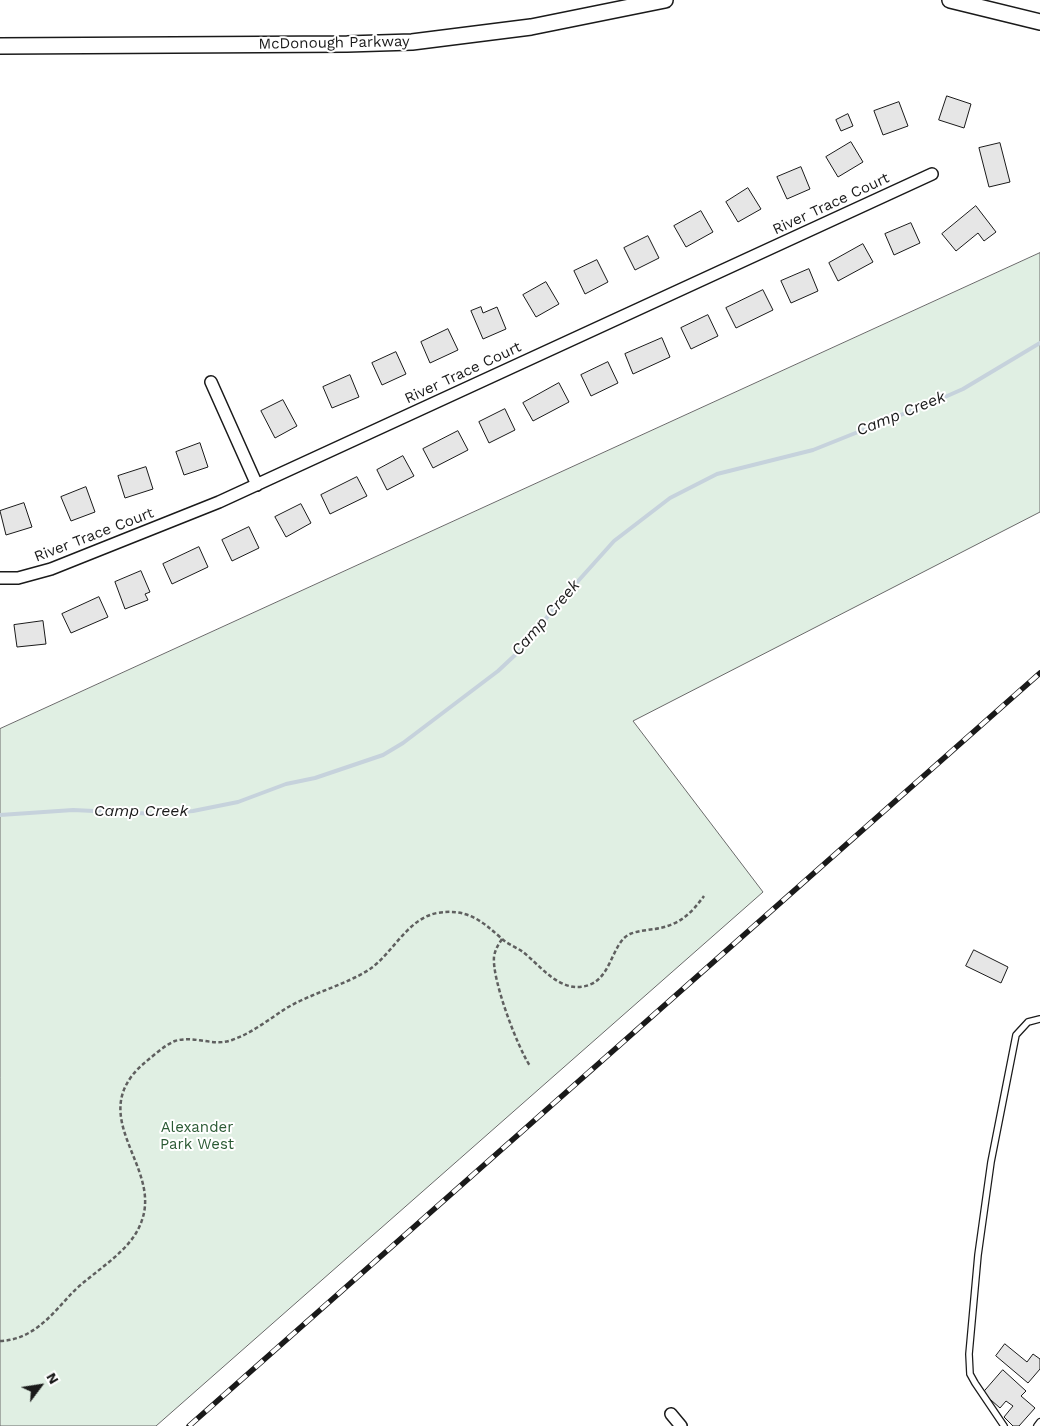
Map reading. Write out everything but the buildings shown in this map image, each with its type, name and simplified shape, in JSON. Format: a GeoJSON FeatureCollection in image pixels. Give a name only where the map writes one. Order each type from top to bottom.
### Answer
{"type":"FeatureCollection","features":[{"type":"Feature","properties":{"kind":"street","name":"McDonough Parkway"},"geometry":{"type":"LineString","coordinates":[[0,46],[412,42],[531,27],[665,0]]}},
{"type":"Feature","properties":{"kind":"street"},"geometry":{"type":"LineString","coordinates":[[950,0],[1040,22]]}},
{"type":"Feature","properties":{"kind":"street","name":"River Trace Court"},"geometry":{"type":"LineString","coordinates":[[0,578],[18,578],[51,569],[258,485],[932,174]]}},
{"type":"Feature","properties":{"kind":"street"},"geometry":{"type":"LineString","coordinates":[[211,382],[258,485]]}},
{"type":"Feature","properties":{"kind":"street"},"geometry":{"type":"LineString","coordinates":[[671,1414],[681,1426]]}},
{"type":"Feature","properties":{"kind":"lane"},"geometry":{"type":"LineString","coordinates":[[1004,1426],[970,1374],[968,1354],[972,1305],[990,1162],[1016,1035],[1028,1022],[1040,1019]]}},
{"type":"Feature","properties":{"kind":"lane"},"geometry":{"type":"LineString","coordinates":[[1037,1426],[1040,1422]]}},
{"type":"Feature","properties":{"kind":"path"},"geometry":{"type":"LineString","coordinates":[[0,1341],[15,1340],[52,1318],[71,1295],[131,1240],[139,1228],[146,1201],[119,1110],[128,1081],[136,1071],[164,1047],[182,1040],[231,1041],[268,1022],[285,1009],[369,969],[420,920],[435,914],[453,912],[475,917],[489,925],[502,940],[522,951],[544,973],[566,984],[581,987],[592,984],[603,974],[622,939],[628,934],[672,926],[683,920],[704,896]]}},
{"type":"Feature","properties":{"kind":"path"},"geometry":{"type":"LineString","coordinates":[[502,940],[494,956],[498,981],[520,1051],[530,1066]]}},
{"type":"Feature","properties":{"kind":"green space","name":"Alexander Park West"},"geometry":{"type":"Polygon","coordinates":[[[1040,253],[1040,512],[633,721],[763,892],[156,1426],[0,1426],[0,729],[1040,253]]]}},
{"type":"Feature","properties":{"kind":"waterway","name":"Camp Creek"},"geometry":{"type":"LineString","coordinates":[[0,815],[73,810],[157,814],[193,811],[238,802],[286,784],[315,778],[383,755],[403,743],[498,671],[529,642],[553,609],[614,541],[670,498],[717,474],[813,450],[938,400],[963,389],[1040,343]]}},
{"type":"Feature","properties":{"kind":"railway"},"geometry":{"type":"LineString","coordinates":[[189,1426],[1040,673]]}}]}
